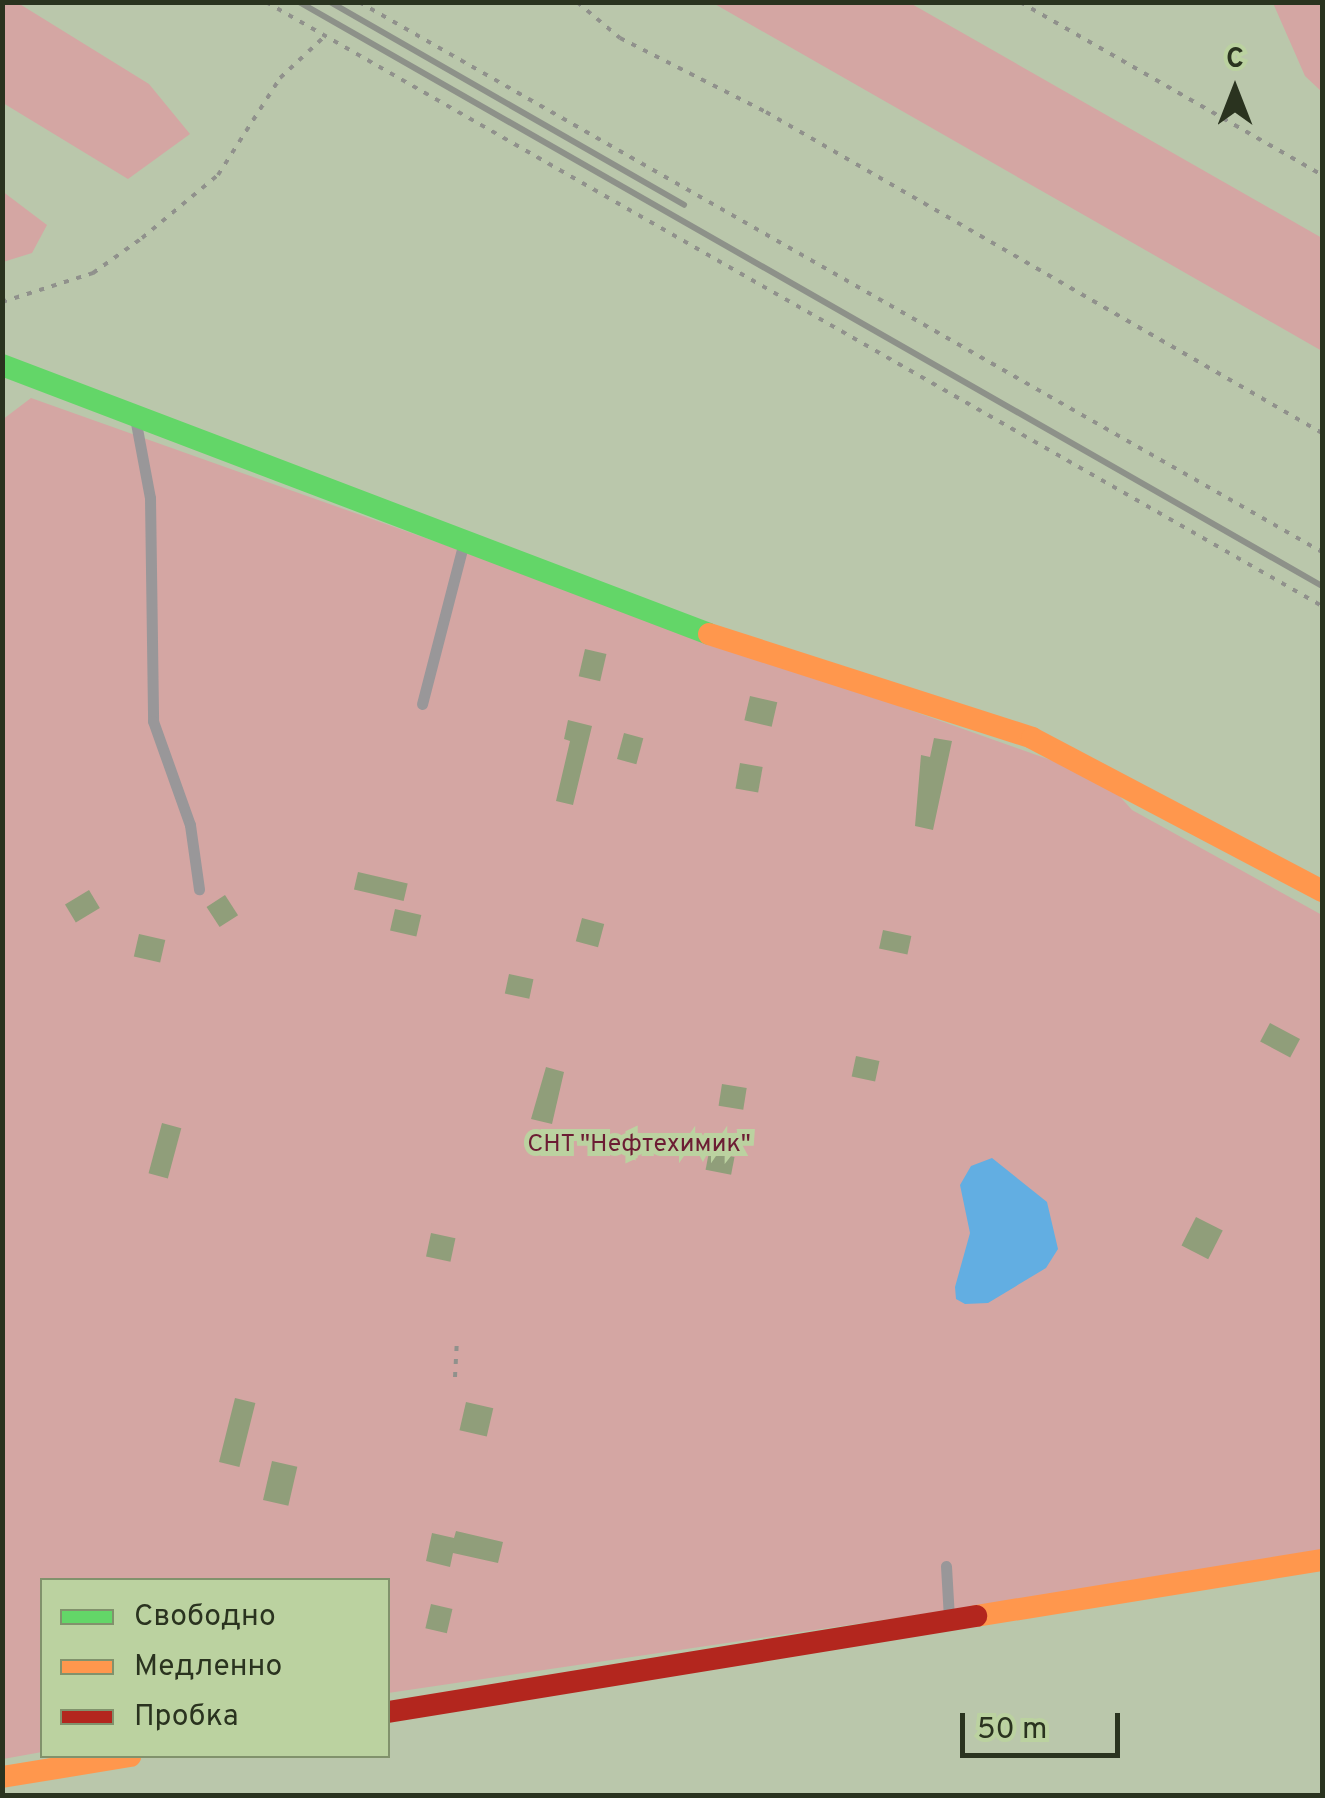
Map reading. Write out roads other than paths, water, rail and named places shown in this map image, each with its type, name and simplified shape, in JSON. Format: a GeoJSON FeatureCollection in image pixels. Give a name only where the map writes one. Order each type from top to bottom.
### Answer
{"type":"FeatureCollection","features":[{"type":"Feature","properties":{"kind":"street"},"geometry":{"type":"LineString","coordinates":[[2,366],[632,609],[1017,732],[1322,892]]}},
{"type":"Feature","properties":{"kind":"street"},"geometry":{"type":"LineString","coordinates":[[390,1712],[1322,1560]]}},
{"type":"Feature","properties":{"kind":"street"},"geometry":{"type":"LineString","coordinates":[[2,1778],[118,1758]]}},
{"type":"Feature","properties":{"kind":"lane"},"geometry":{"type":"LineString","coordinates":[[134,414],[150,498],[153,721],[190,825],[198,889]]}},
{"type":"Feature","properties":{"kind":"lane"},"geometry":{"type":"LineString","coordinates":[[422,704],[464,543]]}},
{"type":"Feature","properties":{"kind":"lane"},"geometry":{"type":"LineString","coordinates":[[946,1566],[950,1623]]}},
{"type":"Feature","properties":{"kind":"water"},"geometry":{"type":"Polygon","coordinates":[[[992,1158],[1047,1202],[1058,1249],[1046,1268],[988,1303],[965,1304],[956,1299],[955,1287],[970,1233],[960,1185],[971,1166],[992,1158]]]}},
{"type":"Feature","properties":{"kind":"railway"},"geometry":{"type":"LineString","coordinates":[[299,2],[1322,586]]}},
{"type":"Feature","properties":{"kind":"railway"},"geometry":{"type":"LineString","coordinates":[[330,2],[684,205]]}},
{"type":"Feature","properties":{"kind":"park label","name":"СНТ \"Нефтехимик\""},"geometry":{"type":"Point","coordinates":[639,1145]}}]}
